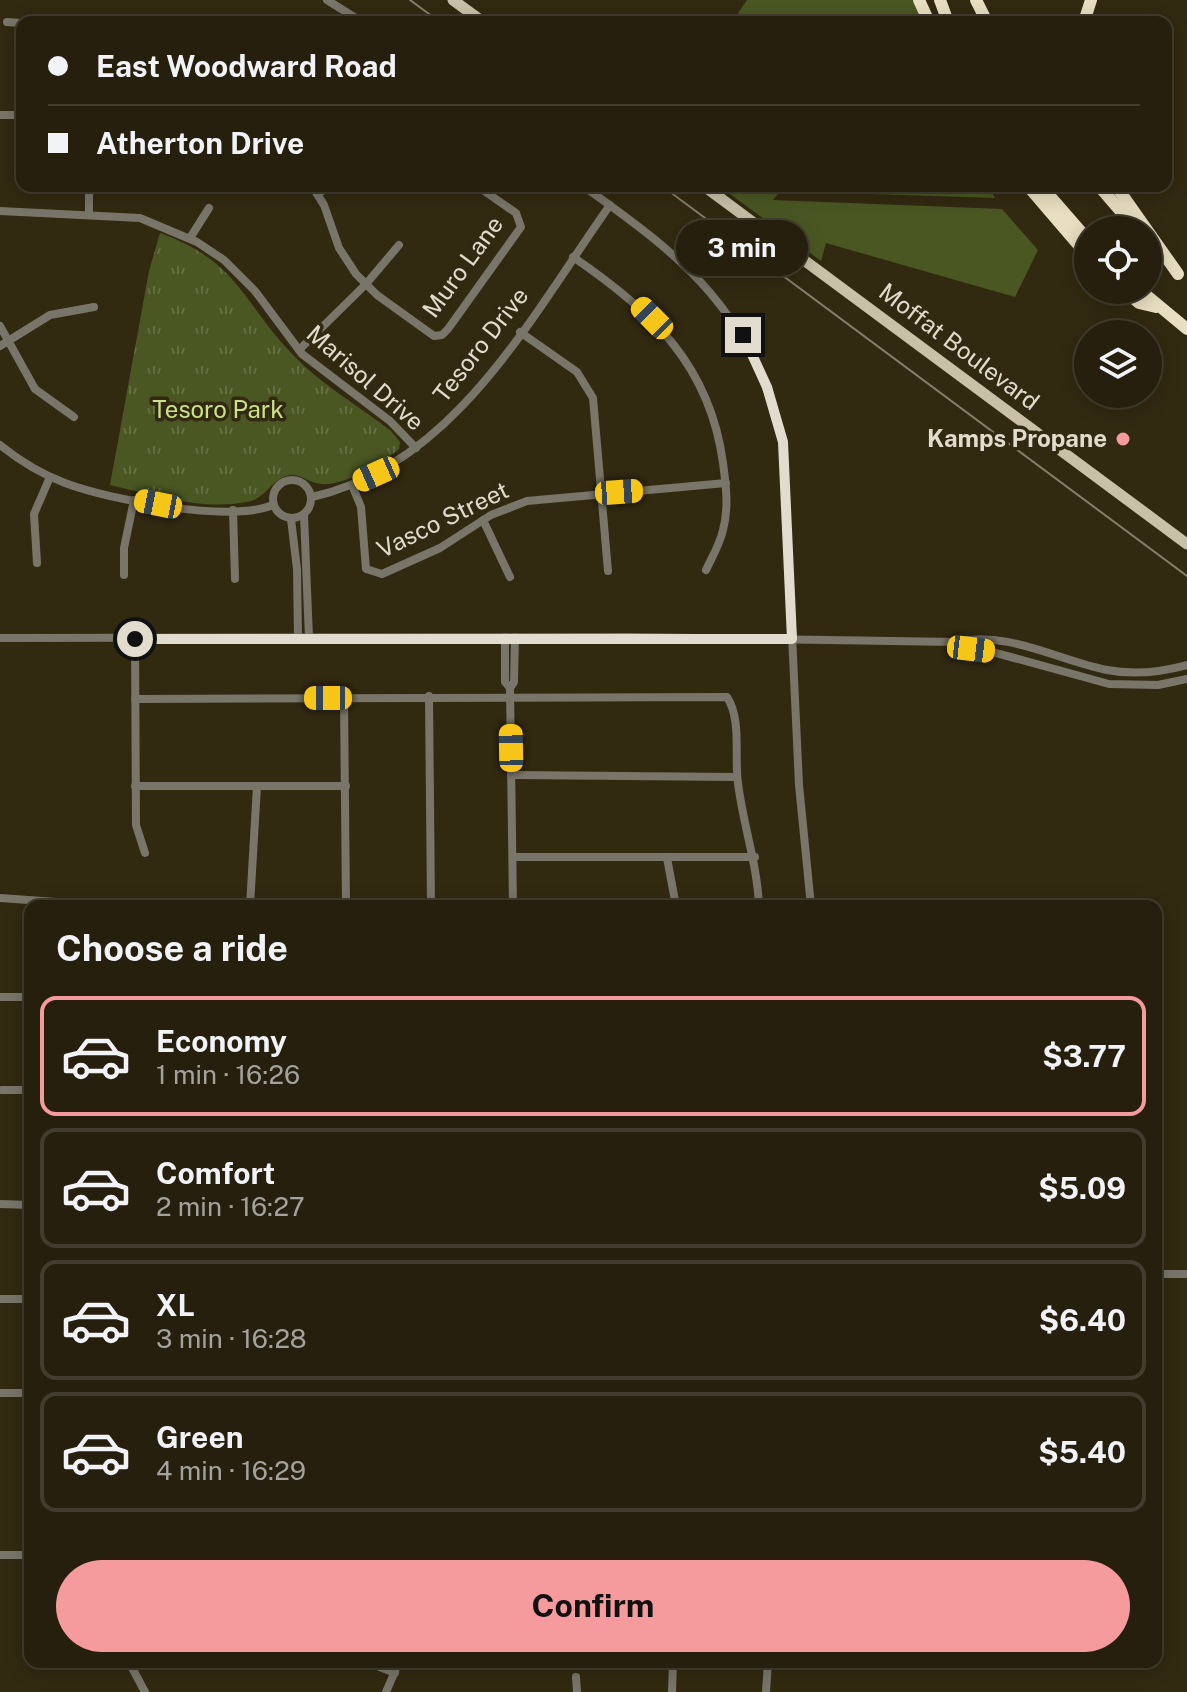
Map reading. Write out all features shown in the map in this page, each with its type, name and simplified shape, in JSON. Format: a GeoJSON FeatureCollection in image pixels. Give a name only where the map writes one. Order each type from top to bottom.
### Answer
{"type":"FeatureCollection","features":[{"type":"Feature","properties":{"kind":"highway"},"geometry":{"type":"LineString","coordinates":[[1033,192],[1074,240]]}},
{"type":"Feature","properties":{"kind":"highway"},"geometry":{"type":"LineString","coordinates":[[1046,192],[1074,224]]}},
{"type":"Feature","properties":{"kind":"highway"},"geometry":{"type":"LineString","coordinates":[[1104,192],[1125,216]]}},
{"type":"Feature","properties":{"kind":"highway"},"geometry":{"type":"LineString","coordinates":[[1120,192],[1182,279]]}},
{"type":"Feature","properties":{"kind":"highway"},"geometry":{"type":"LineString","coordinates":[[1162,257],[1182,279]]}},
{"type":"Feature","properties":{"kind":"highway"},"geometry":{"type":"LineString","coordinates":[[1143,304],[1161,308]]}},
{"type":"Feature","properties":{"kind":"highway"},"geometry":{"type":"LineString","coordinates":[[1156,304],[1187,329]]}},
{"type":"Feature","properties":{"kind":"main road"},"geometry":{"type":"LineString","coordinates":[[453,0],[475,16]]}},
{"type":"Feature","properties":{"kind":"main road","name":"Moffat Boulevard"},"geometry":{"type":"LineString","coordinates":[[712,192],[1187,544]]}},
{"type":"Feature","properties":{"kind":"street"},"geometry":{"type":"LineString","coordinates":[[327,0],[352,16]]}},
{"type":"Feature","properties":{"kind":"street"},"geometry":{"type":"LineString","coordinates":[[7,22],[16,23]]}},
{"type":"Feature","properties":{"kind":"street"},"geometry":{"type":"LineString","coordinates":[[89,192],[89,214]]}},
{"type":"Feature","properties":{"kind":"street"},"geometry":{"type":"LineString","coordinates":[[316,192],[339,248],[366,284]]}},
{"type":"Feature","properties":{"kind":"street","name":"Muro Lane"},"geometry":{"type":"LineString","coordinates":[[366,284],[434,336],[442,335],[521,227],[519,217],[485,192]]}},
{"type":"Feature","properties":{"kind":"street"},"geometry":{"type":"LineString","coordinates":[[592,192],[702,280],[726,308],[761,371],[783,442],[799,785],[810,900]]}},
{"type":"Feature","properties":{"kind":"street","name":"Tesoro Drive"},"geometry":{"type":"LineString","coordinates":[[312,497],[352,485],[416,448],[469,401],[610,205]]}},
{"type":"Feature","properties":{"kind":"street"},"geometry":{"type":"LineString","coordinates":[[190,238],[209,208]]}},
{"type":"Feature","properties":{"kind":"street","name":"Marisol Drive"},"geometry":{"type":"LineString","coordinates":[[0,211],[140,218],[190,238],[224,260],[255,291],[299,350],[390,421],[416,448]]}},
{"type":"Feature","properties":{"kind":"street"},"geometry":{"type":"LineString","coordinates":[[299,350],[366,284],[399,245]]}},
{"type":"Feature","properties":{"kind":"street"},"geometry":{"type":"LineString","coordinates":[[573,257],[639,304],[680,352],[713,417],[726,483],[723,531],[706,570]]}},
{"type":"Feature","properties":{"kind":"street"},"geometry":{"type":"LineString","coordinates":[[0,346],[50,315],[94,307]]}},
{"type":"Feature","properties":{"kind":"street"},"geometry":{"type":"LineString","coordinates":[[0,326],[11,340],[35,389],[74,417]]}},
{"type":"Feature","properties":{"kind":"street"},"geometry":{"type":"LineString","coordinates":[[520,332],[565,361],[586,385],[596,412],[608,571]]}},
{"type":"Feature","properties":{"kind":"street"},"geometry":{"type":"LineString","coordinates":[[0,445],[50,477],[134,500],[204,511],[273,505]]}},
{"type":"Feature","properties":{"kind":"street"},"geometry":{"type":"LineString","coordinates":[[37,563],[34,514],[50,477]]}},
{"type":"Feature","properties":{"kind":"street"},"geometry":{"type":"LineString","coordinates":[[304,515],[291,519],[280,514],[273,505],[274,492],[288,480],[301,482],[312,497],[304,515],[309,638]]}},
{"type":"Feature","properties":{"kind":"street","name":"Vasco Street"},"geometry":{"type":"LineString","coordinates":[[352,485],[361,507],[364,559],[369,572],[394,572],[483,520],[527,501],[726,483]]}},
{"type":"Feature","properties":{"kind":"street"},"geometry":{"type":"LineString","coordinates":[[124,575],[124,548],[134,500]]}},
{"type":"Feature","properties":{"kind":"street"},"geometry":{"type":"LineString","coordinates":[[233,510],[235,579]]}},
{"type":"Feature","properties":{"kind":"street"},"geometry":{"type":"LineString","coordinates":[[291,519],[297,569],[298,638]]}},
{"type":"Feature","properties":{"kind":"street"},"geometry":{"type":"LineString","coordinates":[[483,520],[510,577]]}},
{"type":"Feature","properties":{"kind":"street"},"geometry":{"type":"LineString","coordinates":[[510,637],[505,682],[510,692],[513,900]]}},
{"type":"Feature","properties":{"kind":"street"},"geometry":{"type":"LineString","coordinates":[[0,638],[510,637],[956,642],[974,638],[1000,640],[1109,671],[1157,672],[1187,665]]}},
{"type":"Feature","properties":{"kind":"street"},"geometry":{"type":"LineString","coordinates":[[135,639],[136,825],[145,853]]}},
{"type":"Feature","properties":{"kind":"street"},"geometry":{"type":"LineString","coordinates":[[956,642],[1109,684],[1158,685],[1187,679]]}},
{"type":"Feature","properties":{"kind":"street"},"geometry":{"type":"LineString","coordinates":[[135,699],[344,699],[510,692],[727,697],[734,718],[737,777],[755,857],[759,900]]}},
{"type":"Feature","properties":{"kind":"street"},"geometry":{"type":"LineString","coordinates":[[429,696],[431,900]]}},
{"type":"Feature","properties":{"kind":"street"},"geometry":{"type":"LineString","coordinates":[[344,699],[346,900]]}},
{"type":"Feature","properties":{"kind":"street"},"geometry":{"type":"LineString","coordinates":[[511,775],[737,777]]}},
{"type":"Feature","properties":{"kind":"street"},"geometry":{"type":"LineString","coordinates":[[135,786],[346,786]]}},
{"type":"Feature","properties":{"kind":"street"},"geometry":{"type":"LineString","coordinates":[[250,900],[257,786]]}},
{"type":"Feature","properties":{"kind":"street"},"geometry":{"type":"LineString","coordinates":[[513,857],[755,857]]}},
{"type":"Feature","properties":{"kind":"street"},"geometry":{"type":"LineString","coordinates":[[667,858],[675,900]]}},
{"type":"Feature","properties":{"kind":"street"},"geometry":{"type":"LineString","coordinates":[[0,898],[24,900]]}},
{"type":"Feature","properties":{"kind":"street"},"geometry":{"type":"LineString","coordinates":[[0,997],[24,997]]}},
{"type":"Feature","properties":{"kind":"street"},"geometry":{"type":"LineString","coordinates":[[2,1090],[24,1090]]}},
{"type":"Feature","properties":{"kind":"street"},"geometry":{"type":"LineString","coordinates":[[0,1204],[24,1205]]}},
{"type":"Feature","properties":{"kind":"street"},"geometry":{"type":"LineString","coordinates":[[1162,1274],[1187,1274]]}},
{"type":"Feature","properties":{"kind":"street"},"geometry":{"type":"LineString","coordinates":[[0,1299],[24,1299]]}},
{"type":"Feature","properties":{"kind":"street"},"geometry":{"type":"LineString","coordinates":[[0,1393],[24,1393]]}},
{"type":"Feature","properties":{"kind":"street"},"geometry":{"type":"LineString","coordinates":[[0,1555],[24,1555]]}},
{"type":"Feature","properties":{"kind":"street"},"geometry":{"type":"LineString","coordinates":[[132,1668],[145,1692]]}},
{"type":"Feature","properties":{"kind":"street"},"geometry":{"type":"LineString","coordinates":[[382,1668],[395,1673]]}},
{"type":"Feature","properties":{"kind":"street"},"geometry":{"type":"LineString","coordinates":[[386,1692],[397,1668]]}},
{"type":"Feature","properties":{"kind":"street"},"geometry":{"type":"LineString","coordinates":[[672,1692],[673,1668]]}},
{"type":"Feature","properties":{"kind":"street"},"geometry":{"type":"LineString","coordinates":[[766,1692],[768,1668]]}},
{"type":"Feature","properties":{"kind":"street"},"geometry":{"type":"LineString","coordinates":[[576,1677],[577,1692]]}},
{"type":"Feature","properties":{"kind":"green space"},"geometry":{"type":"Polygon","coordinates":[[[747,0],[915,0],[919,16],[743,16],[738,13],[747,0]]]}},
{"type":"Feature","properties":{"kind":"green space"},"geometry":{"type":"Polygon","coordinates":[[[727,192],[779,192],[773,200],[1002,209],[1038,250],[1015,297],[826,243],[821,261],[727,192]]]}},
{"type":"Feature","properties":{"kind":"green space"},"geometry":{"type":"Polygon","coordinates":[[[811,192],[992,192],[995,198],[811,192]]]}},
{"type":"Feature","properties":{"kind":"green space","name":"Tesoro Park"},"geometry":{"type":"Polygon","coordinates":[[[160,233],[187,244],[224,271],[294,356],[391,431],[400,442],[399,449],[351,478],[321,484],[296,475],[285,476],[257,498],[234,504],[180,501],[110,485],[149,271],[160,233]]]}},
{"type":"Feature","properties":{"kind":"railway"},"geometry":{"type":"LineString","coordinates":[[410,0],[432,16]]}},
{"type":"Feature","properties":{"kind":"railway"},"geometry":{"type":"LineString","coordinates":[[670,192],[1187,576]]}},
{"type":"Feature","properties":{"kind":"place","name":"Kamps Propane"},"geometry":{"type":"Point","coordinates":[1123,439]}},
{"type":"Feature","properties":{"kind":"route"},"geometry":{"type":"LineString","coordinates":[[135,639],[792,639],[790,538],[783,442],[773,403],[743,335]]}}]}
